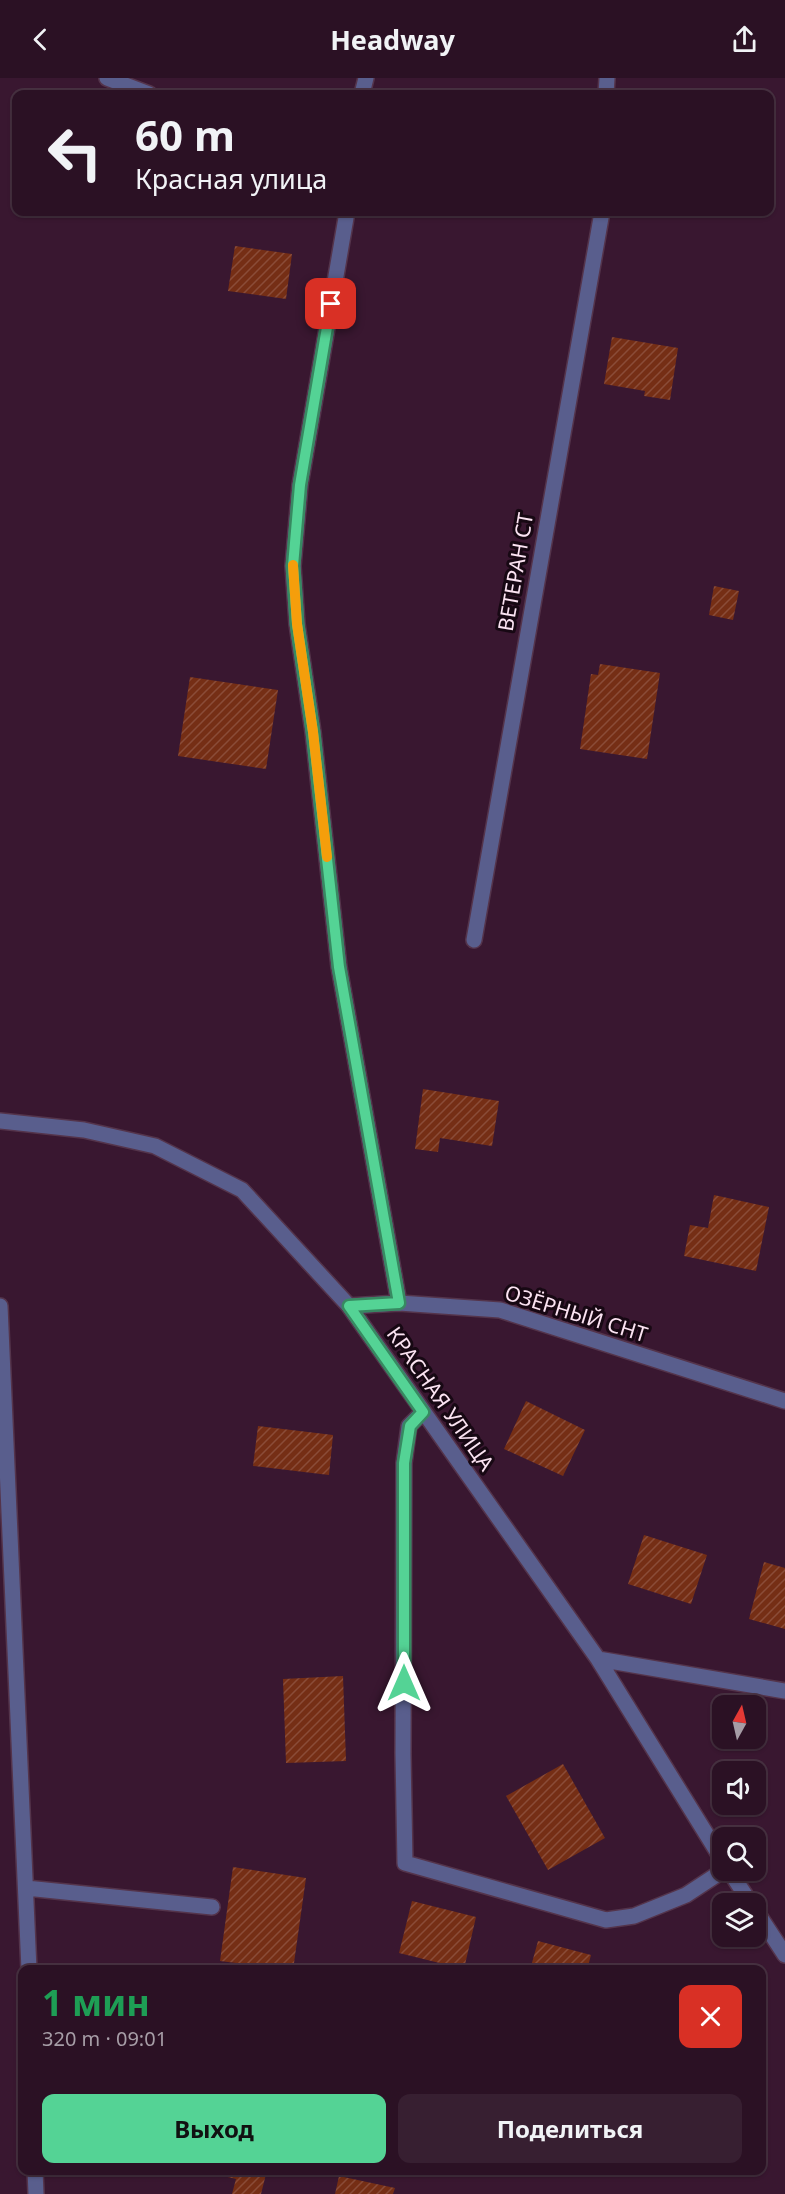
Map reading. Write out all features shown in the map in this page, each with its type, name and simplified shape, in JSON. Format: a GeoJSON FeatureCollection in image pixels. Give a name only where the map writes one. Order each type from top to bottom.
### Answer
{"type":"FeatureCollection","features":[{"type":"Feature","properties":{"kind":"street"},"geometry":{"type":"LineString","coordinates":[[107,78],[138,90]]}},
{"type":"Feature","properties":{"kind":"street"},"geometry":{"type":"LineString","coordinates":[[346,216],[300,485],[293,566],[297,624],[313,732],[339,967],[399,1303]]}},
{"type":"Feature","properties":{"kind":"street","name":"ВЕТЕРАН СТ"},"geometry":{"type":"LineString","coordinates":[[474,940],[601,216]]}},
{"type":"Feature","properties":{"kind":"street","name":"КРАСНАЯ УЛИЦА"},"geometry":{"type":"LineString","coordinates":[[0,1121],[84,1130],[155,1146],[242,1190],[349,1306],[598,1659],[712,1844]]}},
{"type":"Feature","properties":{"kind":"street","name":"ОЗЁРНЫЙ СНТ"},"geometry":{"type":"LineString","coordinates":[[349,1306],[399,1303],[500,1310],[785,1401]]}},
{"type":"Feature","properties":{"kind":"street"},"geometry":{"type":"LineString","coordinates":[[0,1306],[29,1965]]}},
{"type":"Feature","properties":{"kind":"street"},"geometry":{"type":"LineString","coordinates":[[423,1412],[410,1426],[404,1463],[405,1863],[606,1920],[634,1916],[665,1904],[686,1895],[712,1878]]}},
{"type":"Feature","properties":{"kind":"street"},"geometry":{"type":"LineString","coordinates":[[598,1659],[785,1691]]}},
{"type":"Feature","properties":{"kind":"street"},"geometry":{"type":"LineString","coordinates":[[26,1888],[212,1907]]}},
{"type":"Feature","properties":{"kind":"street"},"geometry":{"type":"LineString","coordinates":[[766,1926],[785,1955]]}},
{"type":"Feature","properties":{"kind":"street"},"geometry":{"type":"LineString","coordinates":[[35,2175],[36,2194]]}},
{"type":"Feature","properties":{"kind":"building"},"geometry":{"type":"Polygon","coordinates":[[[235,246],[292,254],[286,299],[228,291],[235,246]]]}},
{"type":"Feature","properties":{"kind":"building"},"geometry":{"type":"Polygon","coordinates":[[[612,337],[678,348],[670,400],[644,396],[645,391],[604,384],[612,337]]]}},
{"type":"Feature","properties":{"kind":"building"},"geometry":{"type":"Polygon","coordinates":[[[714,586],[739,591],[733,620],[709,615],[714,586]]]}},
{"type":"Feature","properties":{"kind":"building"},"geometry":{"type":"Polygon","coordinates":[[[600,664],[660,673],[647,759],[580,749],[591,674],[598,675],[600,664]]]}},
{"type":"Feature","properties":{"kind":"building"},"geometry":{"type":"Polygon","coordinates":[[[190,677],[278,690],[266,769],[178,756],[190,677]]]}},
{"type":"Feature","properties":{"kind":"building"},"geometry":{"type":"Polygon","coordinates":[[[423,1089],[499,1101],[492,1146],[440,1138],[438,1152],[415,1149],[423,1089]]]}},
{"type":"Feature","properties":{"kind":"building"},"geometry":{"type":"Polygon","coordinates":[[[714,1195],[769,1207],[756,1271],[684,1256],[690,1225],[708,1228],[714,1195]]]}},
{"type":"Feature","properties":{"kind":"building"},"geometry":{"type":"Polygon","coordinates":[[[526,1401],[585,1430],[563,1476],[504,1449],[526,1401]]]}},
{"type":"Feature","properties":{"kind":"building"},"geometry":{"type":"Polygon","coordinates":[[[258,1426],[333,1435],[329,1475],[253,1466],[258,1426]]]}},
{"type":"Feature","properties":{"kind":"building"},"geometry":{"type":"Polygon","coordinates":[[[644,1535],[707,1555],[691,1604],[628,1584],[644,1535]]]}},
{"type":"Feature","properties":{"kind":"building"},"geometry":{"type":"Polygon","coordinates":[[[764,1562],[785,1568],[785,1629],[749,1619],[764,1562]]]}},
{"type":"Feature","properties":{"kind":"building"},"geometry":{"type":"Polygon","coordinates":[[[343,1676],[346,1761],[286,1763],[283,1679],[343,1676]]]}},
{"type":"Feature","properties":{"kind":"building"},"geometry":{"type":"Polygon","coordinates":[[[563,1764],[605,1838],[548,1870],[506,1796],[563,1764]]]}},
{"type":"Feature","properties":{"kind":"building"},"geometry":{"type":"Polygon","coordinates":[[[233,1867],[306,1878],[294,1965],[252,1965],[220,1961],[233,1867]]]}},
{"type":"Feature","properties":{"kind":"building"},"geometry":{"type":"Polygon","coordinates":[[[412,1901],[476,1917],[465,1965],[448,1965],[399,1953],[412,1901]]]}},
{"type":"Feature","properties":{"kind":"building"},"geometry":{"type":"Polygon","coordinates":[[[538,1941],[591,1955],[588,1965],[531,1965],[538,1941]]]}},
{"type":"Feature","properties":{"kind":"building"},"geometry":{"type":"Polygon","coordinates":[[[219,2175],[266,2175],[261,2194],[232,2194],[236,2179],[219,2175]]]}},
{"type":"Feature","properties":{"kind":"building"},"geometry":{"type":"Polygon","coordinates":[[[339,2176],[395,2188],[393,2194],[335,2194],[339,2176]]]}},
{"type":"Feature","properties":{"kind":"slow traffic"},"geometry":{"type":"LineString","coordinates":[[293,565],[297,624],[313,732],[327,857]]}},
{"type":"Feature","properties":{"kind":"route"},"geometry":{"type":"LineString","coordinates":[[331,304],[300,485],[293,566],[297,624],[313,732],[339,967],[399,1303],[349,1306],[423,1412],[410,1426],[404,1463],[404,1683]]}}]}
